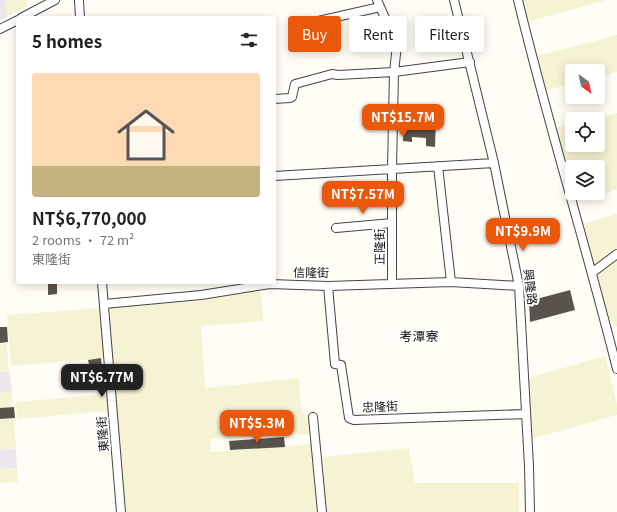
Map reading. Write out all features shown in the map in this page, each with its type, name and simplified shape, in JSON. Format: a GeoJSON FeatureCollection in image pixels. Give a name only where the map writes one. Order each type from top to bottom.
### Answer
{"type":"FeatureCollection","features":[{"type":"Feature","properties":{"kind":"street"},"geometry":{"type":"LineString","coordinates":[[26,16],[55,0]]}},
{"type":"Feature","properties":{"kind":"street"},"geometry":{"type":"LineString","coordinates":[[79,0],[80,16]]}},
{"type":"Feature","properties":{"kind":"street","name":"興隆路"},"geometry":{"type":"LineString","coordinates":[[454,0],[494,163],[519,286],[530,512]]}},
{"type":"Feature","properties":{"kind":"street"},"geometry":{"type":"LineString","coordinates":[[518,0],[531,55],[593,272],[617,369]]}},
{"type":"Feature","properties":{"kind":"street"},"geometry":{"type":"LineString","coordinates":[[335,16],[378,4]]}},
{"type":"Feature","properties":{"kind":"street","name":"正隆街"},"geometry":{"type":"LineString","coordinates":[[378,4],[397,45],[394,72],[392,284]]}},
{"type":"Feature","properties":{"kind":"street"},"geometry":{"type":"LineString","coordinates":[[0,28],[16,21]]}},
{"type":"Feature","properties":{"kind":"street"},"geometry":{"type":"LineString","coordinates":[[276,98],[290,98],[292,97],[295,84],[327,75],[394,72],[470,62]]}},
{"type":"Feature","properties":{"kind":"street"},"geometry":{"type":"LineString","coordinates":[[276,176],[494,163]]}},
{"type":"Feature","properties":{"kind":"street"},"geometry":{"type":"LineString","coordinates":[[438,166],[451,282]]}},
{"type":"Feature","properties":{"kind":"street"},"geometry":{"type":"LineString","coordinates":[[336,228],[392,223]]}},
{"type":"Feature","properties":{"kind":"street"},"geometry":{"type":"LineString","coordinates":[[593,272],[617,254]]}},
{"type":"Feature","properties":{"kind":"street","name":"信隆街"},"geometry":{"type":"LineString","coordinates":[[104,304],[201,295],[270,284],[328,286],[451,282],[519,286]]}},
{"type":"Feature","properties":{"kind":"street","name":"東隆街"},"geometry":{"type":"LineString","coordinates":[[102,284],[121,512]]}},
{"type":"Feature","properties":{"kind":"street","name":"忠隆街"},"geometry":{"type":"LineString","coordinates":[[328,286],[335,364],[341,365],[349,418],[354,420],[526,414]]}},
{"type":"Feature","properties":{"kind":"street"},"geometry":{"type":"LineString","coordinates":[[314,417],[322,512]]}},
{"type":"Feature","properties":{"kind":"shaded area"},"geometry":{"type":"Polygon","coordinates":[[[0,0],[5,0],[7,17],[0,21],[0,0]]]}},
{"type":"Feature","properties":{"kind":"shaded area"},"geometry":{"type":"Polygon","coordinates":[[[5,0],[27,0],[27,6],[7,17],[5,0]]]}},
{"type":"Feature","properties":{"kind":"shaded area"},"geometry":{"type":"Polygon","coordinates":[[[522,0],[606,0],[527,22],[522,0]]]}},
{"type":"Feature","properties":{"kind":"shaded area"},"geometry":{"type":"Polygon","coordinates":[[[617,35],[617,72],[605,75],[605,64],[565,64],[565,86],[546,90],[537,56],[617,35]]]}},
{"type":"Feature","properties":{"kind":"shaded area"},"geometry":{"type":"Polygon","coordinates":[[[617,113],[617,190],[605,194],[605,160],[565,160],[565,163],[555,128],[565,126],[565,152],[605,152],[605,116],[617,113]]]}},
{"type":"Feature","properties":{"kind":"shaded area"},"geometry":{"type":"Polygon","coordinates":[[[617,214],[617,248],[594,265],[582,224],[617,214]]]}},
{"type":"Feature","properties":{"kind":"shaded area"},"geometry":{"type":"Polygon","coordinates":[[[617,257],[617,328],[606,313],[596,272],[617,257]]]}},
{"type":"Feature","properties":{"kind":"shaded area"},"geometry":{"type":"Polygon","coordinates":[[[260,290],[264,321],[201,326],[205,388],[299,378],[301,411],[311,421],[312,434],[210,439],[211,452],[311,444],[317,512],[125,512],[109,308],[198,301],[260,290]]]}},
{"type":"Feature","properties":{"kind":"shaded area"},"geometry":{"type":"Polygon","coordinates":[[[101,308],[104,358],[11,366],[7,315],[101,308]]]}},
{"type":"Feature","properties":{"kind":"shaded area"},"geometry":{"type":"Polygon","coordinates":[[[7,343],[9,371],[0,372],[0,344],[7,343]]]}},
{"type":"Feature","properties":{"kind":"shaded area"},"geometry":{"type":"Polygon","coordinates":[[[605,356],[617,404],[617,415],[531,439],[528,378],[605,356]]]}},
{"type":"Feature","properties":{"kind":"shaded area"},"geometry":{"type":"Polygon","coordinates":[[[9,371],[12,392],[0,392],[0,372],[9,371]]]}},
{"type":"Feature","properties":{"kind":"shaded area"},"geometry":{"type":"Polygon","coordinates":[[[0,392],[12,392],[13,407],[0,408],[0,392]]]}},
{"type":"Feature","properties":{"kind":"shaded area"},"geometry":{"type":"Polygon","coordinates":[[[107,394],[108,411],[17,419],[16,402],[107,394]]]}},
{"type":"Feature","properties":{"kind":"shaded area"},"geometry":{"type":"Polygon","coordinates":[[[14,419],[16,448],[0,450],[0,420],[14,419]]]}},
{"type":"Feature","properties":{"kind":"shaded area"},"geometry":{"type":"Polygon","coordinates":[[[16,448],[17,468],[0,469],[0,450],[16,448]]]}},
{"type":"Feature","properties":{"kind":"shaded area"},"geometry":{"type":"Polygon","coordinates":[[[409,448],[415,483],[519,483],[519,512],[326,512],[322,457],[409,448]]]}},
{"type":"Feature","properties":{"kind":"shaded area"},"geometry":{"type":"Polygon","coordinates":[[[17,468],[18,482],[0,483],[0,469],[17,468]]]}},
{"type":"Feature","properties":{"kind":"building"},"geometry":{"type":"Polygon","coordinates":[[[404,117],[436,118],[435,147],[426,146],[426,138],[412,137],[412,142],[403,141],[404,117]]]}},
{"type":"Feature","properties":{"kind":"building"},"geometry":{"type":"Polygon","coordinates":[[[48,284],[57,284],[57,294],[48,295],[48,284]]]}},
{"type":"Feature","properties":{"kind":"building"},"geometry":{"type":"Polygon","coordinates":[[[570,290],[575,310],[530,322],[529,301],[570,290]]]}},
{"type":"Feature","properties":{"kind":"building"},"geometry":{"type":"Polygon","coordinates":[[[0,327],[7,327],[8,342],[0,343],[0,327]]]}},
{"type":"Feature","properties":{"kind":"building"},"geometry":{"type":"Polygon","coordinates":[[[101,358],[102,367],[90,369],[88,360],[101,358]]]}},
{"type":"Feature","properties":{"kind":"building"},"geometry":{"type":"Polygon","coordinates":[[[14,407],[15,418],[0,419],[0,408],[14,407]]]}},
{"type":"Feature","properties":{"kind":"building"},"geometry":{"type":"Polygon","coordinates":[[[284,437],[285,447],[230,450],[229,441],[284,437]]]}},
{"type":"Feature","properties":{"kind":"district","name":"考潭寮"},"geometry":{"type":"Point","coordinates":[419,336]}}]}
